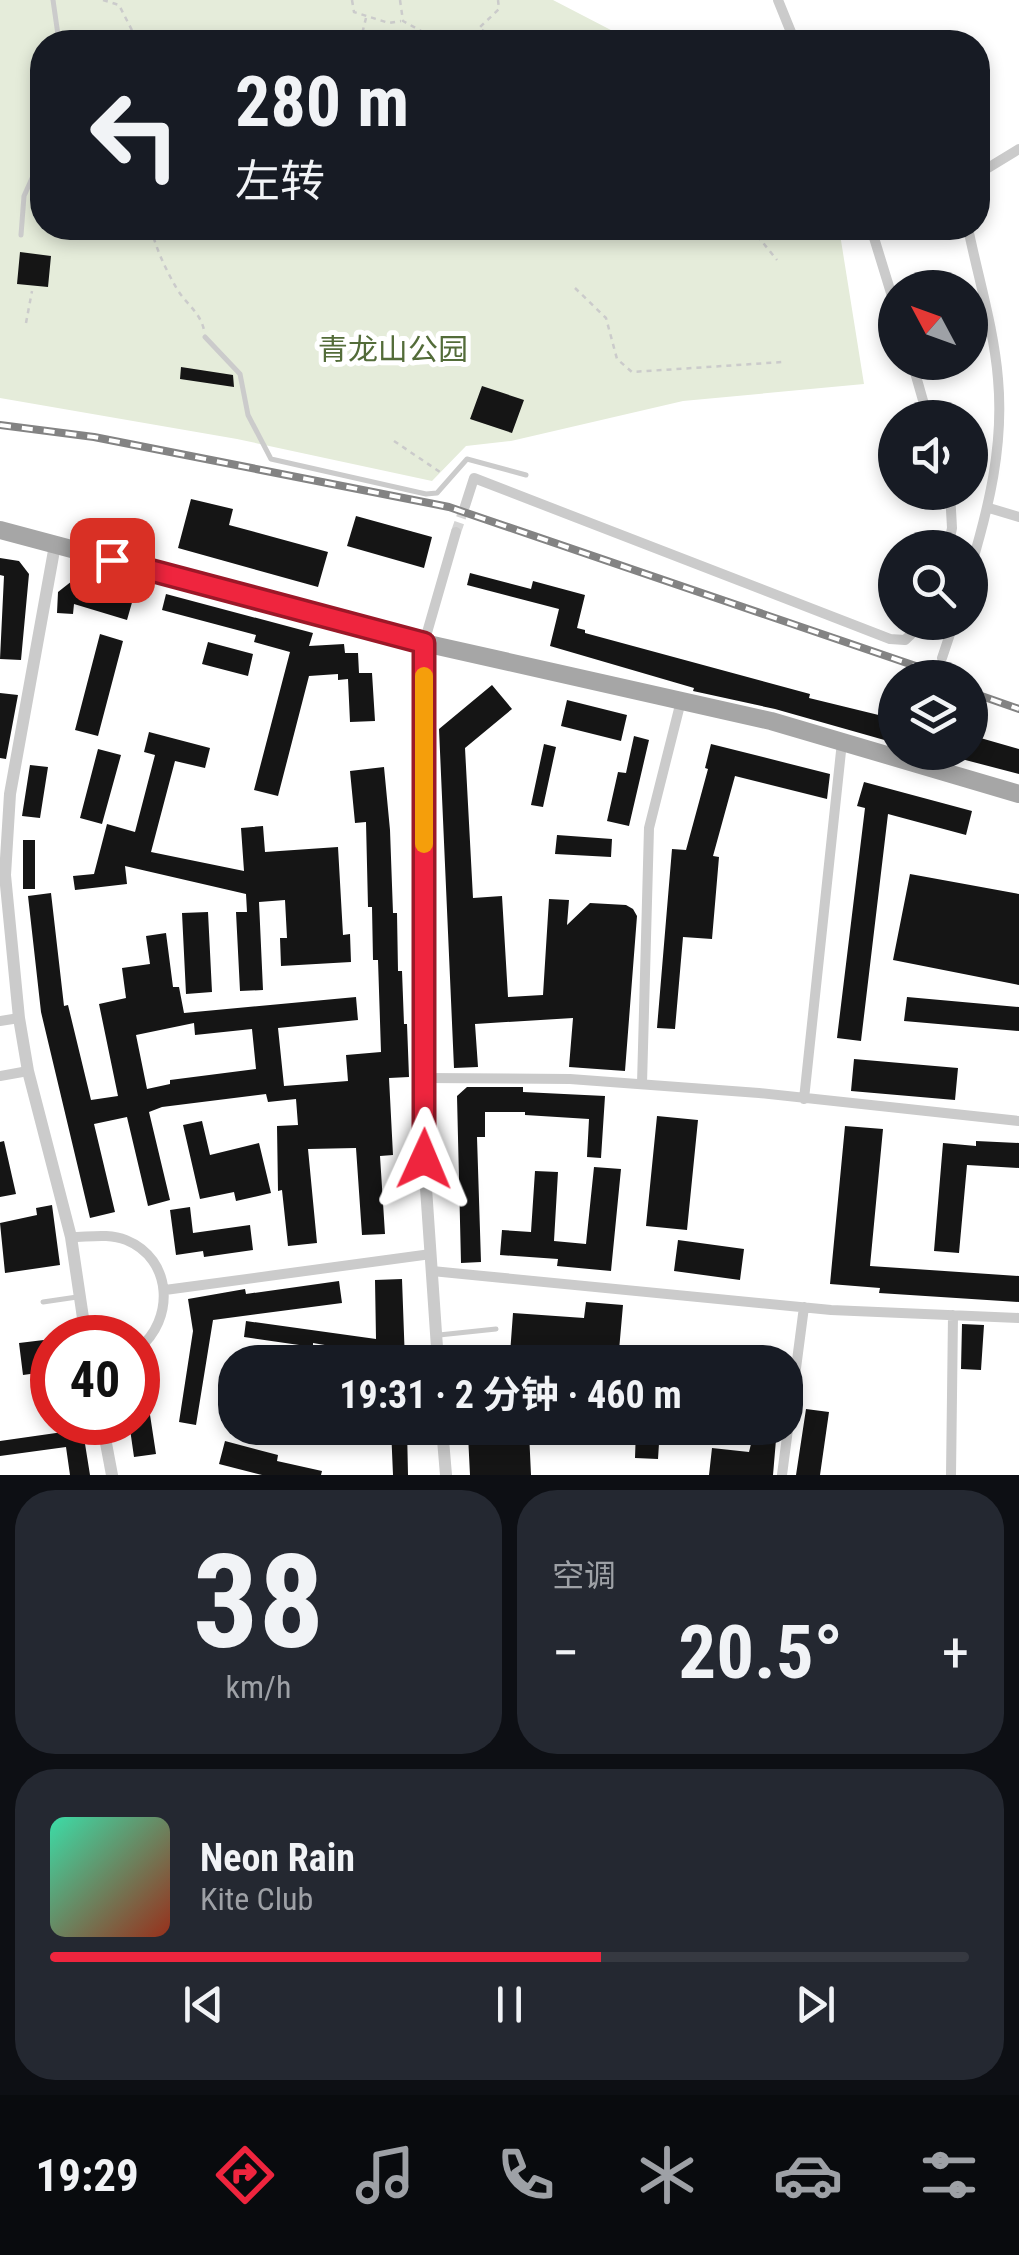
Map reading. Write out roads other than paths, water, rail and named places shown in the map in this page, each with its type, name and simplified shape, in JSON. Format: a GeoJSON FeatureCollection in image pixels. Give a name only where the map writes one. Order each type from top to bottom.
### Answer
{"type":"FeatureCollection","features":[{"type":"Feature","properties":{"kind":"main road"},"geometry":{"type":"LineString","coordinates":[[0,530],[424,643],[771,721],[1019,794]]}},
{"type":"Feature","properties":{"kind":"street"},"geometry":{"type":"LineString","coordinates":[[778,0],[790,30]]}},
{"type":"Feature","properties":{"kind":"street"},"geometry":{"type":"LineString","coordinates":[[990,167],[1019,149]]}},
{"type":"Feature","properties":{"kind":"street"},"geometry":{"type":"LineString","coordinates":[[875,240],[884,270]]}},
{"type":"Feature","properties":{"kind":"street"},"geometry":{"type":"LineString","coordinates":[[970,240],[998,380],[998,456],[982,530]]}},
{"type":"Feature","properties":{"kind":"street"},"geometry":{"type":"LineString","coordinates":[[465,506],[474,478],[878,634]]}},
{"type":"Feature","properties":{"kind":"street"},"geometry":{"type":"LineString","coordinates":[[989,508],[1019,516]]}},
{"type":"Feature","properties":{"kind":"street"},"geometry":{"type":"LineString","coordinates":[[437,1345],[424,1159],[424,643],[456,532]]}},
{"type":"Feature","properties":{"kind":"street"},"geometry":{"type":"LineString","coordinates":[[54,544],[5,794],[5,875],[28,1072],[71,1237],[83,1315]]}},
{"type":"Feature","properties":{"kind":"street"},"geometry":{"type":"LineString","coordinates":[[942,658],[948,640]]}},
{"type":"Feature","properties":{"kind":"street"},"geometry":{"type":"LineString","coordinates":[[642,1084],[649,828],[681,701]]}},
{"type":"Feature","properties":{"kind":"street"},"geometry":{"type":"LineString","coordinates":[[804,1099],[842,742]]}},
{"type":"Feature","properties":{"kind":"street"},"geometry":{"type":"LineString","coordinates":[[0,1021],[19,1018]]}},
{"type":"Feature","properties":{"kind":"street"},"geometry":{"type":"LineString","coordinates":[[0,1076],[28,1072]]}},
{"type":"Feature","properties":{"kind":"street"},"geometry":{"type":"LineString","coordinates":[[425,1078],[570,1079],[642,1084],[1019,1121]]}},
{"type":"Feature","properties":{"kind":"street"},"geometry":{"type":"LineString","coordinates":[[71,1237],[106,1236],[134,1244],[155,1263],[165,1290],[160,1321]]}},
{"type":"Feature","properties":{"kind":"street"},"geometry":{"type":"LineString","coordinates":[[165,1290],[430,1254]]}},
{"type":"Feature","properties":{"kind":"street"},"geometry":{"type":"LineString","coordinates":[[432,1271],[804,1307],[1019,1318]]}},
{"type":"Feature","properties":{"kind":"street"},"geometry":{"type":"LineString","coordinates":[[782,1475],[804,1307]]}},
{"type":"Feature","properties":{"kind":"street"},"geometry":{"type":"LineString","coordinates":[[951,1475],[954,1315]]}},
{"type":"Feature","properties":{"kind":"street"},"geometry":{"type":"LineString","coordinates":[[106,1445],[112,1475]]}},
{"type":"Feature","properties":{"kind":"street"},"geometry":{"type":"LineString","coordinates":[[443,1445],[446,1475]]}},
{"type":"Feature","properties":{"kind":"lane"},"geometry":{"type":"LineString","coordinates":[[53,0],[57,30]]}},
{"type":"Feature","properties":{"kind":"lane"},"geometry":{"type":"LineString","coordinates":[[21,234],[24,196],[30,183]]}},
{"type":"Feature","properties":{"kind":"lane"},"geometry":{"type":"LineString","coordinates":[[205,336],[240,374],[248,415],[270,459],[426,494],[437,493],[467,459],[526,475]]}},
{"type":"Feature","properties":{"kind":"lane"},"geometry":{"type":"LineString","coordinates":[[43,1302],[80,1297]]}},
{"type":"Feature","properties":{"kind":"lane"},"geometry":{"type":"LineString","coordinates":[[436,1335],[496,1328]]}},
{"type":"Feature","properties":{"kind":"tunnel"},"geometry":{"type":"LineString","coordinates":[[456,532],[465,506]]}},
{"type":"Feature","properties":{"kind":"railway"},"geometry":{"type":"LineString","coordinates":[[0,425],[94,437],[449,507],[898,660]]}},
{"type":"Feature","properties":{"kind":"railway"},"geometry":{"type":"LineString","coordinates":[[988,698],[1019,709]]}},
{"type":"Feature","properties":{"kind":"park label","name":"青龙山公园"},"geometry":{"type":"Point","coordinates":[393,350]}}]}
